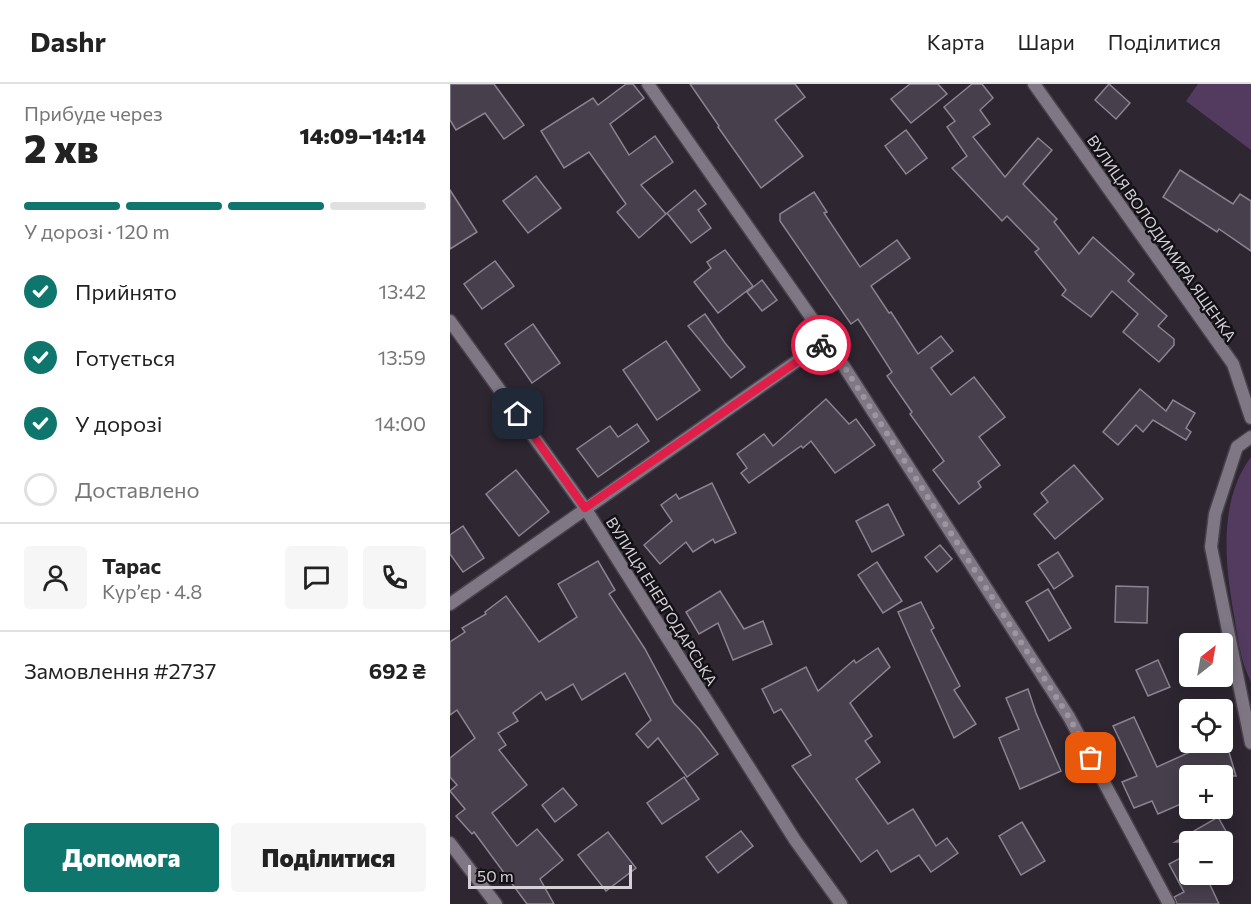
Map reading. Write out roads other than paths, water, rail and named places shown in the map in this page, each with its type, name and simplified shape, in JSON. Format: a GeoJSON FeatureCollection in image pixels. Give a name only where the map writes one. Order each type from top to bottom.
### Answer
{"type":"FeatureCollection","features":[{"type":"Feature","properties":{"kind":"street"},"geometry":{"type":"LineString","coordinates":[[648,84],[827,340],[1069,717],[1169,904]]}},
{"type":"Feature","properties":{"kind":"street","name":"ВУЛИЦЯ ВОЛОДИМИРА ЯЩЕНКА"},"geometry":{"type":"LineString","coordinates":[[1034,84],[1233,364],[1251,418]]}},
{"type":"Feature","properties":{"kind":"street","name":"ВУЛИЦЯ ЕНЕРГОДАРСЬКА"},"geometry":{"type":"LineString","coordinates":[[450,321],[585,508],[795,840],[841,904]]}},
{"type":"Feature","properties":{"kind":"street"},"geometry":{"type":"LineString","coordinates":[[450,604],[827,340]]}},
{"type":"Feature","properties":{"kind":"street"},"geometry":{"type":"LineString","coordinates":[[1251,437],[1237,447],[1215,514],[1211,546],[1251,743]]}},
{"type":"Feature","properties":{"kind":"street"},"geometry":{"type":"LineString","coordinates":[[450,843],[496,904]]}}]}
